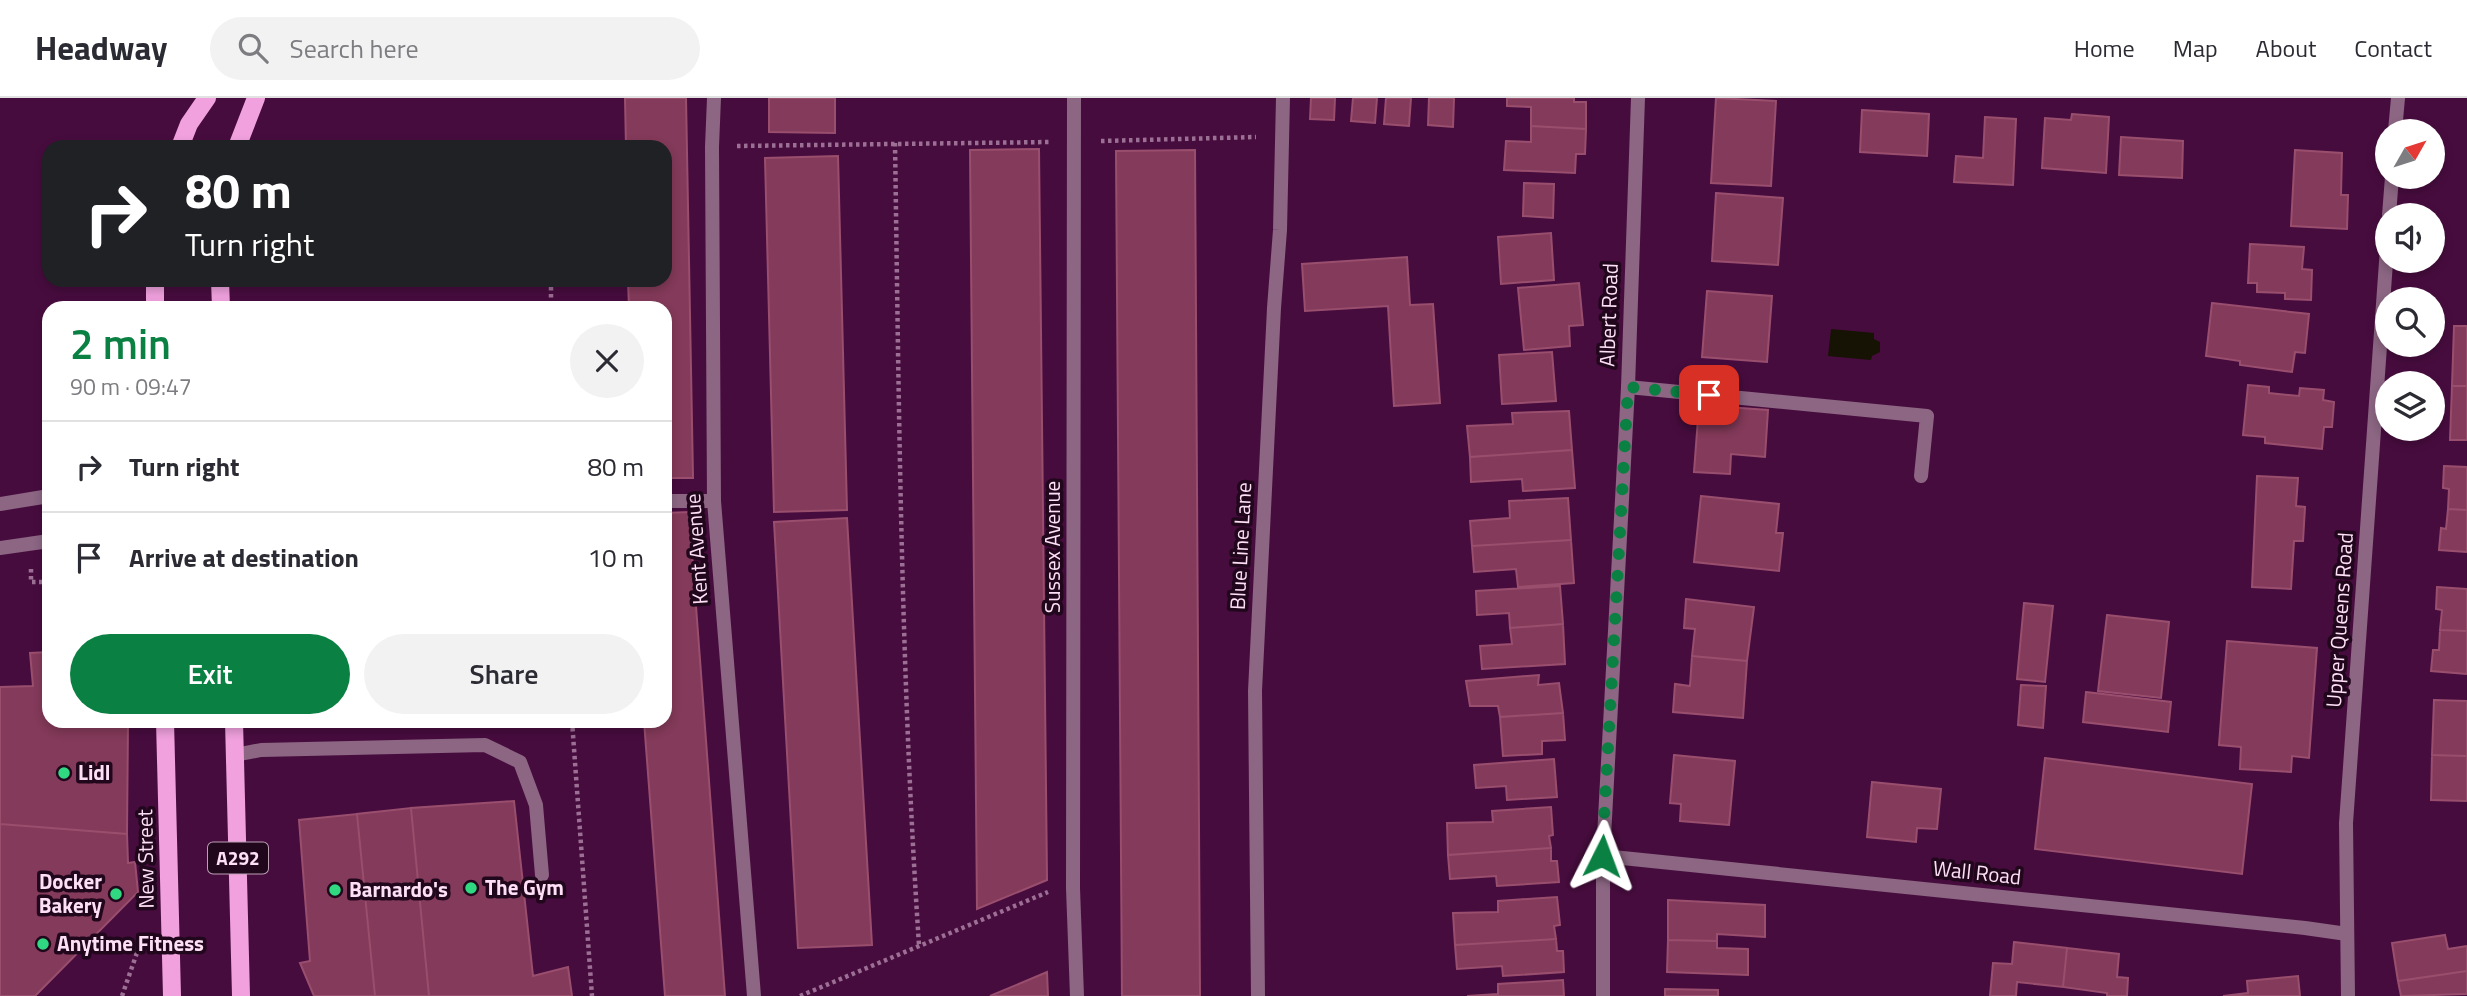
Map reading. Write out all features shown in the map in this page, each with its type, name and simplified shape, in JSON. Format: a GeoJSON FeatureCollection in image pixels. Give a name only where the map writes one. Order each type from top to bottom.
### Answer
{"type":"FeatureCollection","features":[{"type":"Feature","properties":{"kind":"main road"},"geometry":{"type":"LineString","coordinates":[[183,140],[189,124],[207,98]]}},
{"type":"Feature","properties":{"kind":"main road"},"geometry":{"type":"LineString","coordinates":[[240,140],[256,98]]}},
{"type":"Feature","properties":{"kind":"main road","name":"New Street"},"geometry":{"type":"LineString","coordinates":[[165,728],[172,996]]}},
{"type":"Feature","properties":{"kind":"main road","name":"A292"},"geometry":{"type":"LineString","coordinates":[[234,728],[241,996]]}},
{"type":"Feature","properties":{"kind":"street","name":"Kent Avenue"},"geometry":{"type":"LineString","coordinates":[[714,98],[714,501],[754,996]]}},
{"type":"Feature","properties":{"kind":"street","name":"Sussex Avenue"},"geometry":{"type":"LineString","coordinates":[[1074,98],[1073,888],[1077,996]]}},
{"type":"Feature","properties":{"kind":"street","name":"Blue Line Lane"},"geometry":{"type":"LineString","coordinates":[[1258,996],[1255,691],[1280,230],[1283,98]]}},
{"type":"Feature","properties":{"kind":"street","name":"Albert Road"},"geometry":{"type":"LineString","coordinates":[[1603,996],[1602,856],[1628,387],[1638,98]]}},
{"type":"Feature","properties":{"kind":"street"},"geometry":{"type":"LineString","coordinates":[[2396,119],[2398,98]]}},
{"type":"Feature","properties":{"kind":"street","name":"Upper Queens Road"},"geometry":{"type":"LineString","coordinates":[[2348,996],[2346,823],[2385,273]]}},
{"type":"Feature","properties":{"kind":"street"},"geometry":{"type":"LineString","coordinates":[[1628,387],[1927,416],[1921,476]]}},
{"type":"Feature","properties":{"kind":"street"},"geometry":{"type":"LineString","coordinates":[[0,504],[42,497]]}},
{"type":"Feature","properties":{"kind":"street"},"geometry":{"type":"LineString","coordinates":[[672,501],[714,501]]}},
{"type":"Feature","properties":{"kind":"street"},"geometry":{"type":"LineString","coordinates":[[0,548],[42,542]]}},
{"type":"Feature","properties":{"kind":"street"},"geometry":{"type":"LineString","coordinates":[[235,755],[261,750],[485,745],[520,762],[536,805],[542,875]]}},
{"type":"Feature","properties":{"kind":"street","name":"Wall Road"},"geometry":{"type":"LineString","coordinates":[[1602,856],[2347,934]]}},
{"type":"Feature","properties":{"kind":"path"},"geometry":{"type":"LineString","coordinates":[[712,147],[1282,137]]}},
{"type":"Feature","properties":{"kind":"path"},"geometry":{"type":"LineString","coordinates":[[895,143],[902,601],[919,944]]}},
{"type":"Feature","properties":{"kind":"path"},"geometry":{"type":"LineString","coordinates":[[573,728],[592,996]]}},
{"type":"Feature","properties":{"kind":"path"},"geometry":{"type":"LineString","coordinates":[[800,996],[919,944],[1049,892],[1073,888]]}},
{"type":"Feature","properties":{"kind":"shaded area"},"geometry":{"type":"Polygon","coordinates":[[[1831,329],[1874,333],[1874,339],[1880,342],[1880,352],[1872,356],[1871,360],[1828,356],[1831,329]]]}},
{"type":"Feature","properties":{"kind":"building"},"geometry":{"type":"Polygon","coordinates":[[[625,98],[686,98],[693,478],[672,478],[672,301],[629,301],[628,287],[672,287],[672,140],[626,140],[625,98]]]}},
{"type":"Feature","properties":{"kind":"building"},"geometry":{"type":"Polygon","coordinates":[[[769,98],[835,98],[835,133],[769,132],[769,98]]]}},
{"type":"Feature","properties":{"kind":"building"},"geometry":{"type":"Polygon","coordinates":[[[1311,98],[1335,98],[1334,120],[1310,119],[1311,98]]]}},
{"type":"Feature","properties":{"kind":"building"},"geometry":{"type":"Polygon","coordinates":[[[1353,98],[1377,98],[1375,123],[1351,121],[1353,98]]]}},
{"type":"Feature","properties":{"kind":"building"},"geometry":{"type":"Polygon","coordinates":[[[1386,98],[1411,98],[1409,126],[1384,124],[1386,98]]]}},
{"type":"Feature","properties":{"kind":"building"},"geometry":{"type":"Polygon","coordinates":[[[1429,98],[1454,98],[1453,127],[1428,125],[1429,98]]]}},
{"type":"Feature","properties":{"kind":"building"},"geometry":{"type":"Polygon","coordinates":[[[1507,98],[1574,98],[1574,102],[1586,102],[1586,129],[1531,126],[1531,107],[1507,106],[1507,98]]]}},
{"type":"Feature","properties":{"kind":"building"},"geometry":{"type":"Polygon","coordinates":[[[1716,98],[1776,101],[1771,186],[1711,183],[1716,98]]]}},
{"type":"Feature","properties":{"kind":"building"},"geometry":{"type":"Polygon","coordinates":[[[1862,110],[1929,114],[1927,156],[1860,152],[1862,110]]]}},
{"type":"Feature","properties":{"kind":"building"},"geometry":{"type":"Polygon","coordinates":[[[2072,114],[2109,117],[2106,173],[2042,168],[2045,118],[2071,120],[2072,114]]]}},
{"type":"Feature","properties":{"kind":"building"},"geometry":{"type":"Polygon","coordinates":[[[1985,117],[2016,119],[2013,185],[1954,182],[1956,156],[1983,158],[1985,117]]]}},
{"type":"Feature","properties":{"kind":"building"},"geometry":{"type":"Polygon","coordinates":[[[1531,126],[1586,129],[1585,154],[1576,154],[1575,173],[1504,170],[1506,141],[1531,142],[1531,126]]]}},
{"type":"Feature","properties":{"kind":"building"},"geometry":{"type":"Polygon","coordinates":[[[2121,137],[2183,141],[2182,178],[2119,175],[2121,137]]]}},
{"type":"Feature","properties":{"kind":"building"},"geometry":{"type":"Polygon","coordinates":[[[1039,149],[1047,880],[977,909],[970,150],[1039,149]]]}},
{"type":"Feature","properties":{"kind":"building"},"geometry":{"type":"Polygon","coordinates":[[[1195,150],[1200,996],[1122,996],[1116,151],[1195,150]]]}},
{"type":"Feature","properties":{"kind":"building"},"geometry":{"type":"Polygon","coordinates":[[[2295,150],[2342,153],[2341,195],[2348,195],[2347,229],[2291,226],[2295,150]]]}},
{"type":"Feature","properties":{"kind":"building"},"geometry":{"type":"Polygon","coordinates":[[[838,156],[847,510],[774,512],[765,158],[838,156]]]}},
{"type":"Feature","properties":{"kind":"building"},"geometry":{"type":"Polygon","coordinates":[[[1524,183],[1554,184],[1553,218],[1523,216],[1524,183]]]}},
{"type":"Feature","properties":{"kind":"building"},"geometry":{"type":"Polygon","coordinates":[[[1716,193],[1783,198],[1778,265],[1712,261],[1716,193]]]}},
{"type":"Feature","properties":{"kind":"building"},"geometry":{"type":"Polygon","coordinates":[[[1551,233],[1554,280],[1501,284],[1498,237],[1551,233]]]}},
{"type":"Feature","properties":{"kind":"building"},"geometry":{"type":"Polygon","coordinates":[[[2250,244],[2304,247],[2302,269],[2312,270],[2311,300],[2285,299],[2285,293],[2257,292],[2257,283],[2248,283],[2250,244]]]}},
{"type":"Feature","properties":{"kind":"building"},"geometry":{"type":"Polygon","coordinates":[[[1407,257],[1410,305],[1433,304],[1440,403],[1394,406],[1388,306],[1305,311],[1302,264],[1407,257]]]}},
{"type":"Feature","properties":{"kind":"building"},"geometry":{"type":"Polygon","coordinates":[[[1579,283],[1583,325],[1569,326],[1570,346],[1524,350],[1518,288],[1579,283]]]}},
{"type":"Feature","properties":{"kind":"building"},"geometry":{"type":"Polygon","coordinates":[[[1707,291],[1772,296],[1767,362],[1702,357],[1707,291]]]}},
{"type":"Feature","properties":{"kind":"building"},"geometry":{"type":"Polygon","coordinates":[[[2212,303],[2309,314],[2305,353],[2295,352],[2292,372],[2240,365],[2240,361],[2206,356],[2212,303]]]}},
{"type":"Feature","properties":{"kind":"building"},"geometry":{"type":"Polygon","coordinates":[[[2454,326],[2467,326],[2467,386],[2452,386],[2454,326]]]}},
{"type":"Feature","properties":{"kind":"building"},"geometry":{"type":"Polygon","coordinates":[[[1552,352],[1556,401],[1502,404],[1499,355],[1552,352]]]}},
{"type":"Feature","properties":{"kind":"building"},"geometry":{"type":"Polygon","coordinates":[[[2248,385],[2269,387],[2269,393],[2299,396],[2300,388],[2324,390],[2323,400],[2334,402],[2332,427],[2324,427],[2322,449],[2265,443],[2265,437],[2243,435],[2248,385]]]}},
{"type":"Feature","properties":{"kind":"building"},"geometry":{"type":"Polygon","coordinates":[[[2452,386],[2467,386],[2467,440],[2450,440],[2452,386]]]}},
{"type":"Feature","properties":{"kind":"building"},"geometry":{"type":"Polygon","coordinates":[[[1699,405],[1768,410],[1765,457],[1731,454],[1730,474],[1694,472],[1699,405]]]}},
{"type":"Feature","properties":{"kind":"building"},"geometry":{"type":"Polygon","coordinates":[[[1569,411],[1572,450],[1470,457],[1467,426],[1513,424],[1512,413],[1569,411]]]}},
{"type":"Feature","properties":{"kind":"building"},"geometry":{"type":"Polygon","coordinates":[[[1572,450],[1575,488],[1523,491],[1522,479],[1471,482],[1470,457],[1572,450]]]}},
{"type":"Feature","properties":{"kind":"building"},"geometry":{"type":"Polygon","coordinates":[[[2444,466],[2467,467],[2467,510],[2448,509],[2449,489],[2443,488],[2444,466]]]}},
{"type":"Feature","properties":{"kind":"building"},"geometry":{"type":"Polygon","coordinates":[[[2257,476],[2298,478],[2296,506],[2305,507],[2303,541],[2294,541],[2291,589],[2252,587],[2257,476]]]}},
{"type":"Feature","properties":{"kind":"building"},"geometry":{"type":"Polygon","coordinates":[[[1701,496],[1779,504],[1776,533],[1783,533],[1779,571],[1694,562],[1701,496]]]}},
{"type":"Feature","properties":{"kind":"building"},"geometry":{"type":"Polygon","coordinates":[[[1568,498],[1571,540],[1472,546],[1470,521],[1510,518],[1509,501],[1568,498]]]}},
{"type":"Feature","properties":{"kind":"building"},"geometry":{"type":"Polygon","coordinates":[[[2448,509],[2467,510],[2467,552],[2439,550],[2441,528],[2446,529],[2448,509]]]}},
{"type":"Feature","properties":{"kind":"building"},"geometry":{"type":"Polygon","coordinates":[[[689,512],[725,996],[665,996],[645,728],[672,728],[672,513],[689,512]]]}},
{"type":"Feature","properties":{"kind":"building"},"geometry":{"type":"Polygon","coordinates":[[[847,518],[872,945],[798,948],[774,522],[847,518]]]}},
{"type":"Feature","properties":{"kind":"building"},"geometry":{"type":"Polygon","coordinates":[[[1571,540],[1574,583],[1518,587],[1516,569],[1474,572],[1472,546],[1571,540]]]}},
{"type":"Feature","properties":{"kind":"building"},"geometry":{"type":"Polygon","coordinates":[[[1560,586],[1563,624],[1510,628],[1509,613],[1477,615],[1476,591],[1560,586]]]}},
{"type":"Feature","properties":{"kind":"building"},"geometry":{"type":"Polygon","coordinates":[[[2437,587],[2467,589],[2467,631],[2440,630],[2442,610],[2436,609],[2437,587]]]}},
{"type":"Feature","properties":{"kind":"building"},"geometry":{"type":"Polygon","coordinates":[[[1686,599],[1754,607],[1747,661],[1692,656],[1695,629],[1684,628],[1686,599]]]}},
{"type":"Feature","properties":{"kind":"building"},"geometry":{"type":"Polygon","coordinates":[[[2024,603],[2053,606],[2045,682],[2017,679],[2024,603]]]}},
{"type":"Feature","properties":{"kind":"building"},"geometry":{"type":"Polygon","coordinates":[[[2107,615],[2169,622],[2161,698],[2098,691],[2107,615]]]}},
{"type":"Feature","properties":{"kind":"building"},"geometry":{"type":"Polygon","coordinates":[[[1563,624],[1565,664],[1482,669],[1480,646],[1512,644],[1510,628],[1563,624]]]}},
{"type":"Feature","properties":{"kind":"building"},"geometry":{"type":"Polygon","coordinates":[[[2440,630],[2467,631],[2467,674],[2431,671],[2433,650],[2439,650],[2440,630]]]}},
{"type":"Feature","properties":{"kind":"building"},"geometry":{"type":"Polygon","coordinates":[[[2227,641],[2317,648],[2309,758],[2292,756],[2291,772],[2240,769],[2241,747],[2219,745],[2227,641]]]}},
{"type":"Feature","properties":{"kind":"building","name":"Lidl"},"geometry":{"type":"Polygon","coordinates":[[[42,652],[42,728],[128,728],[127,834],[0,824],[0,687],[33,686],[30,653],[42,652]]]}},
{"type":"Feature","properties":{"kind":"building"},"geometry":{"type":"Polygon","coordinates":[[[1692,656],[1747,661],[1743,718],[1673,712],[1675,684],[1690,686],[1692,656]]]}},
{"type":"Feature","properties":{"kind":"building"},"geometry":{"type":"Polygon","coordinates":[[[1539,675],[1538,685],[1559,683],[1563,713],[1500,717],[1498,706],[1470,706],[1466,681],[1539,675]]]}},
{"type":"Feature","properties":{"kind":"building"},"geometry":{"type":"Polygon","coordinates":[[[2021,685],[2046,686],[2043,728],[2018,725],[2021,685]]]}},
{"type":"Feature","properties":{"kind":"building"},"geometry":{"type":"Polygon","coordinates":[[[2086,692],[2171,702],[2168,732],[2083,722],[2086,692]]]}},
{"type":"Feature","properties":{"kind":"building"},"geometry":{"type":"Polygon","coordinates":[[[2434,700],[2467,701],[2467,756],[2432,755],[2434,700]]]}},
{"type":"Feature","properties":{"kind":"building"},"geometry":{"type":"Polygon","coordinates":[[[1563,713],[1565,740],[1542,741],[1542,754],[1503,756],[1500,717],[1563,713]]]}},
{"type":"Feature","properties":{"kind":"building"},"geometry":{"type":"Polygon","coordinates":[[[1674,755],[1735,761],[1729,825],[1680,821],[1681,804],[1670,803],[1674,755]]]}},
{"type":"Feature","properties":{"kind":"building"},"geometry":{"type":"Polygon","coordinates":[[[2432,755],[2467,756],[2467,801],[2431,800],[2432,755]]]}},
{"type":"Feature","properties":{"kind":"building"},"geometry":{"type":"Polygon","coordinates":[[[2045,758],[2252,784],[2242,874],[2035,849],[2045,758]]]}},
{"type":"Feature","properties":{"kind":"building"},"geometry":{"type":"Polygon","coordinates":[[[1554,759],[1557,797],[1507,800],[1506,786],[1476,788],[1474,765],[1554,759]]]}},
{"type":"Feature","properties":{"kind":"building"},"geometry":{"type":"Polygon","coordinates":[[[1872,782],[1941,789],[1937,829],[1917,828],[1916,842],[1867,837],[1872,782]]]}},
{"type":"Feature","properties":{"kind":"building","name":"The Gym"},"geometry":{"type":"Polygon","coordinates":[[[514,801],[533,976],[568,967],[572,996],[429,996],[411,808],[514,801]]]}},
{"type":"Feature","properties":{"kind":"building"},"geometry":{"type":"Polygon","coordinates":[[[1551,807],[1551,848],[1448,855],[1447,823],[1493,822],[1492,811],[1551,807]]]}},
{"type":"Feature","properties":{"kind":"building"},"geometry":{"type":"Polygon","coordinates":[[[411,808],[429,996],[375,996],[357,814],[411,808]]]}},
{"type":"Feature","properties":{"kind":"building","name":"Barnardo's"},"geometry":{"type":"Polygon","coordinates":[[[357,814],[375,996],[314,996],[300,963],[310,961],[299,820],[357,814]]]}},
{"type":"Feature","properties":{"kind":"building","name":"Anytime Fitness"},"geometry":{"type":"Polygon","coordinates":[[[0,824],[127,834],[128,863],[135,862],[138,892],[35,996],[0,996],[0,824]]]}},
{"type":"Feature","properties":{"kind":"building"},"geometry":{"type":"Polygon","coordinates":[[[1551,848],[1551,861],[1557,861],[1559,882],[1497,886],[1496,876],[1450,879],[1448,855],[1551,848]]]}},
{"type":"Feature","properties":{"kind":"building"},"geometry":{"type":"Polygon","coordinates":[[[1557,897],[1560,925],[1554,926],[1556,939],[1455,945],[1453,913],[1498,912],[1498,901],[1557,897]]]}},
{"type":"Feature","properties":{"kind":"building"},"geometry":{"type":"Polygon","coordinates":[[[1668,900],[1765,905],[1765,937],[1717,934],[1717,941],[1668,940],[1668,900]]]}},
{"type":"Feature","properties":{"kind":"building"},"geometry":{"type":"Polygon","coordinates":[[[2445,935],[2448,949],[2467,946],[2467,971],[2398,981],[2392,943],[2445,935]]]}},
{"type":"Feature","properties":{"kind":"building"},"geometry":{"type":"Polygon","coordinates":[[[1556,939],[1557,951],[1563,951],[1564,972],[1503,976],[1502,966],[1457,969],[1455,945],[1556,939]]]}},
{"type":"Feature","properties":{"kind":"building"},"geometry":{"type":"Polygon","coordinates":[[[1668,940],[1717,941],[1717,948],[1748,949],[1748,975],[1667,972],[1668,940]]]}},
{"type":"Feature","properties":{"kind":"building"},"geometry":{"type":"Polygon","coordinates":[[[2014,942],[2067,948],[2063,987],[2017,982],[2016,996],[1990,996],[1993,963],[2012,964],[2014,942]]]}},
{"type":"Feature","properties":{"kind":"building"},"geometry":{"type":"Polygon","coordinates":[[[2067,948],[2119,954],[2117,977],[2128,978],[2127,996],[2107,996],[2107,993],[2063,987],[2067,948]]]}},
{"type":"Feature","properties":{"kind":"building"},"geometry":{"type":"Polygon","coordinates":[[[2467,971],[2467,994],[2401,996],[2398,981],[2467,971]]]}},
{"type":"Feature","properties":{"kind":"building"},"geometry":{"type":"Polygon","coordinates":[[[1047,972],[1048,996],[990,996],[1047,972]]]}},
{"type":"Feature","properties":{"kind":"building"},"geometry":{"type":"Polygon","coordinates":[[[2298,976],[2300,996],[2223,996],[2248,993],[2247,981],[2298,976]]]}},
{"type":"Feature","properties":{"kind":"building"},"geometry":{"type":"Polygon","coordinates":[[[1563,980],[1564,996],[1467,996],[1498,994],[1498,984],[1563,980]]]}},
{"type":"Feature","properties":{"kind":"building"},"geometry":{"type":"Polygon","coordinates":[[[1665,989],[1718,990],[1718,996],[1665,996],[1665,989]]]}},
{"type":"Feature","properties":{"kind":"place","name":"Lidl"},"geometry":{"type":"Point","coordinates":[64,773]}},
{"type":"Feature","properties":{"kind":"place","name":"The Gym"},"geometry":{"type":"Point","coordinates":[471,888]}},
{"type":"Feature","properties":{"kind":"place","name":"Barnardo's"},"geometry":{"type":"Point","coordinates":[335,890]}},
{"type":"Feature","properties":{"kind":"place","name":"Docker Bakery"},"geometry":{"type":"Point","coordinates":[116,894]}},
{"type":"Feature","properties":{"kind":"place","name":"Anytime Fitness"},"geometry":{"type":"Point","coordinates":[43,944]}},
{"type":"Feature","properties":{"kind":"route"},"geometry":{"type":"LineString","coordinates":[[1602,856],[1628,387],[1709,395]]}}]}
